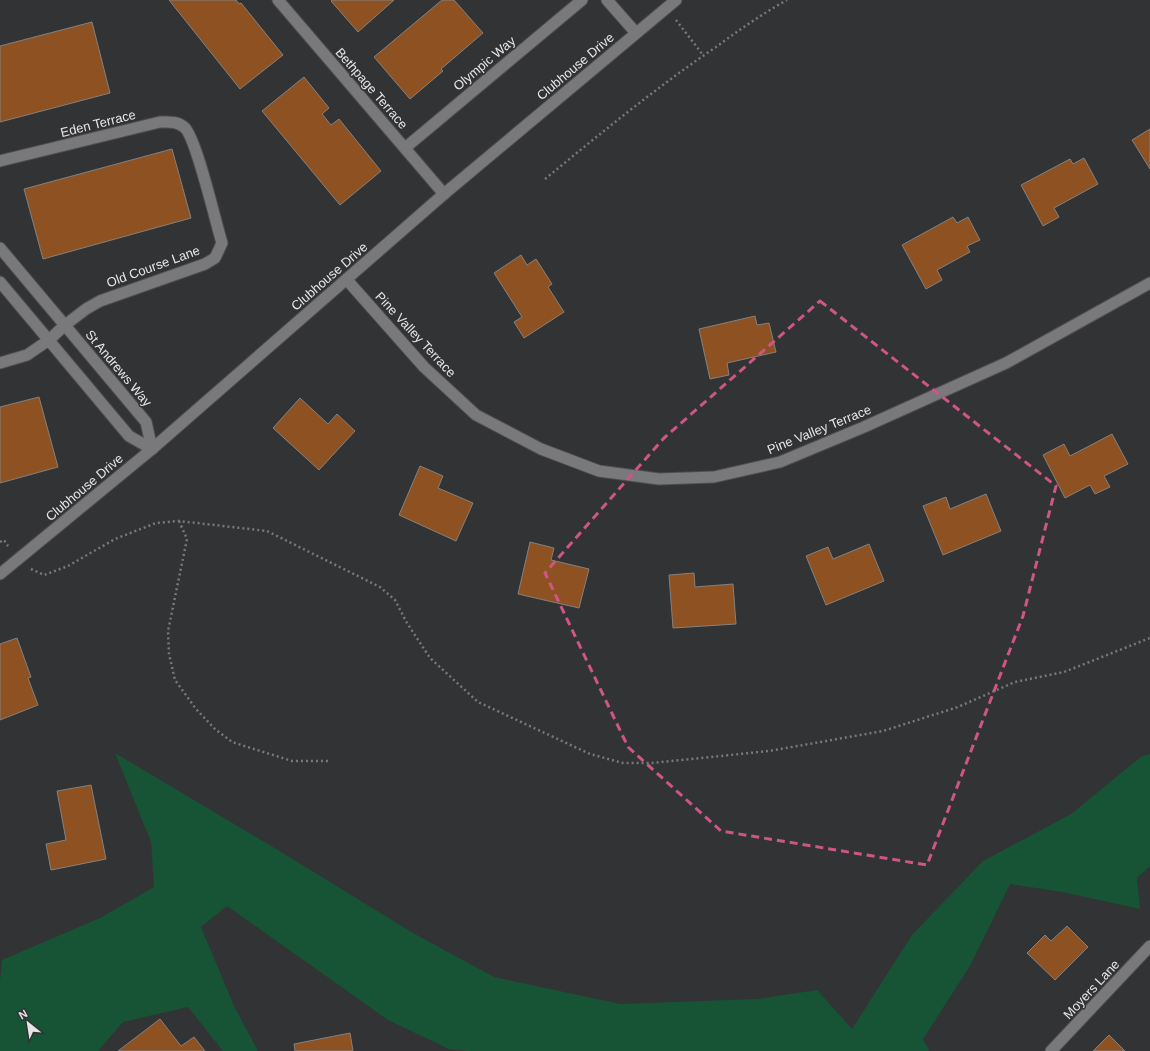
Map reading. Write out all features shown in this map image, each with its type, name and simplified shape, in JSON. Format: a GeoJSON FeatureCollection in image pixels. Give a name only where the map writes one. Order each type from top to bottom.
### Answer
{"type":"FeatureCollection","features":[{"type":"Feature","properties":{"kind":"street","name":"Bethpage Terrace"},"geometry":{"type":"LineString","coordinates":[[278,0],[444,194]]}},
{"type":"Feature","properties":{"kind":"street","name":"Olympic Way"},"geometry":{"type":"LineString","coordinates":[[405,148],[582,0]]}},
{"type":"Feature","properties":{"kind":"street"},"geometry":{"type":"LineString","coordinates":[[607,0],[636,33]]}},
{"type":"Feature","properties":{"kind":"street","name":"Clubhouse Drive"},"geometry":{"type":"LineString","coordinates":[[0,574],[152,449],[444,194],[676,0]]}},
{"type":"Feature","properties":{"kind":"street","name":"Eden Terrace"},"geometry":{"type":"LineString","coordinates":[[0,161],[160,122],[174,122],[184,127],[194,143]]}},
{"type":"Feature","properties":{"kind":"street","name":"Old Course Lane"},"geometry":{"type":"LineString","coordinates":[[0,363],[27,355],[49,340],[65,325],[86,309],[100,301],[205,264],[215,258],[222,243],[194,143]]}},
{"type":"Feature","properties":{"kind":"street","name":"St Andrews Way"},"geometry":{"type":"LineString","coordinates":[[0,248],[146,422],[152,449]]}},
{"type":"Feature","properties":{"kind":"street","name":"Pine Valley Terrace"},"geometry":{"type":"LineString","coordinates":[[347,280],[424,368],[476,415],[541,449],[599,471],[659,479],[714,477],[780,462],[864,427],[1006,363],[1150,283]]}},
{"type":"Feature","properties":{"kind":"street"},"geometry":{"type":"LineString","coordinates":[[0,282],[129,436],[152,449]]}},
{"type":"Feature","properties":{"kind":"street","name":"Moyers Lane"},"geometry":{"type":"LineString","coordinates":[[1051,1051],[1150,946]]}},
{"type":"Feature","properties":{"kind":"path"},"geometry":{"type":"LineString","coordinates":[[545,179],[605,130],[703,55],[770,9],[787,0]]}},
{"type":"Feature","properties":{"kind":"path"},"geometry":{"type":"LineString","coordinates":[[667,8],[703,55]]}},
{"type":"Feature","properties":{"kind":"path"},"geometry":{"type":"LineString","coordinates":[[179,521],[187,539],[168,631],[169,654],[175,680],[196,709],[215,729],[232,742],[292,761],[330,761]]}},
{"type":"Feature","properties":{"kind":"path"},"geometry":{"type":"LineString","coordinates":[[19,559],[24,565],[44,575],[68,566],[115,540],[156,523],[179,521],[267,531],[380,587],[395,600],[407,623],[430,658],[478,702],[590,754],[623,763],[652,763],[769,751],[883,731],[958,707],[1015,682],[1064,672],[1150,638]]}},
{"type":"Feature","properties":{"kind":"highlighted area"},"geometry":{"type":"Polygon","coordinates":[[[820,301],[1056,486],[1023,616],[927,865],[721,831],[628,747],[545,573],[664,438],[820,301]]]}},
{"type":"Feature","properties":{"kind":"green space"},"geometry":{"type":"Polygon","coordinates":[[[115,753],[278,850],[413,933],[494,977],[620,1004],[757,999],[817,990],[852,1029],[912,935],[983,861],[1071,814],[1142,756],[1150,754],[1150,866],[1137,878],[1140,909],[1062,892],[1010,884],[970,966],[923,1039],[929,1051],[468,1051],[449,1049],[388,1020],[227,906],[201,927],[234,1006],[258,1051],[223,1051],[188,1007],[123,1022],[98,1051],[0,1051],[0,981],[2,960],[100,918],[154,887],[151,842],[115,753]]]}},
{"type":"Feature","properties":{"kind":"building"},"geometry":{"type":"Polygon","coordinates":[[[169,0],[236,0],[239,4],[241,3],[283,55],[240,89],[169,0]]]}},
{"type":"Feature","properties":{"kind":"building"},"geometry":{"type":"Polygon","coordinates":[[[394,0],[358,32],[331,1],[394,0]]]}},
{"type":"Feature","properties":{"kind":"building"},"geometry":{"type":"Polygon","coordinates":[[[442,0],[454,0],[483,33],[441,69],[443,71],[410,99],[374,57],[442,0]]]}},
{"type":"Feature","properties":{"kind":"building"},"geometry":{"type":"Polygon","coordinates":[[[92,22],[110,93],[0,122],[0,46],[92,22]]]}},
{"type":"Feature","properties":{"kind":"building"},"geometry":{"type":"Polygon","coordinates":[[[304,77],[329,108],[322,114],[331,125],[339,119],[381,171],[340,205],[262,111],[304,77]]]}},
{"type":"Feature","properties":{"kind":"building"},"geometry":{"type":"Polygon","coordinates":[[[1150,129],[1150,169],[1132,140],[1150,129]]]}},
{"type":"Feature","properties":{"kind":"building"},"geometry":{"type":"Polygon","coordinates":[[[172,149],[191,218],[43,259],[24,189],[172,149]]]}},
{"type":"Feature","properties":{"kind":"building"},"geometry":{"type":"Polygon","coordinates":[[[1084,158],[1098,184],[1054,208],[1059,217],[1043,226],[1021,185],[1070,159],[1073,164],[1084,158]]]}},
{"type":"Feature","properties":{"kind":"building"},"geometry":{"type":"Polygon","coordinates":[[[953,217],[957,223],[968,217],[980,240],[967,246],[970,252],[937,270],[942,280],[926,289],[902,245],[953,217]]]}},
{"type":"Feature","properties":{"kind":"building"},"geometry":{"type":"Polygon","coordinates":[[[521,255],[527,265],[536,259],[552,284],[548,287],[564,312],[524,338],[514,322],[522,317],[494,273],[521,255]]]}},
{"type":"Feature","properties":{"kind":"building"},"geometry":{"type":"Polygon","coordinates":[[[755,316],[757,325],[769,323],[776,352],[727,363],[729,375],[710,379],[699,329],[755,316]]]}},
{"type":"Feature","properties":{"kind":"building"},"geometry":{"type":"Polygon","coordinates":[[[39,397],[58,467],[0,483],[0,407],[39,397]]]}},
{"type":"Feature","properties":{"kind":"building"},"geometry":{"type":"Polygon","coordinates":[[[300,398],[328,424],[337,414],[355,431],[319,470],[273,428],[300,398]]]}},
{"type":"Feature","properties":{"kind":"building"},"geometry":{"type":"Polygon","coordinates":[[[1112,434],[1128,464],[1104,476],[1110,487],[1095,494],[1090,485],[1065,498],[1043,455],[1064,444],[1070,456],[1112,434]]]}},
{"type":"Feature","properties":{"kind":"building"},"geometry":{"type":"Polygon","coordinates":[[[420,466],[443,476],[438,488],[473,503],[456,541],[399,515],[420,466]]]}},
{"type":"Feature","properties":{"kind":"building"},"geometry":{"type":"Polygon","coordinates":[[[986,494],[1001,531],[943,555],[923,506],[946,497],[950,509],[986,494]]]}},
{"type":"Feature","properties":{"kind":"building"},"geometry":{"type":"Polygon","coordinates":[[[530,542],[554,548],[551,560],[589,569],[579,608],[518,594],[530,542]]]}},
{"type":"Feature","properties":{"kind":"building"},"geometry":{"type":"Polygon","coordinates":[[[869,544],[884,581],[826,605],[806,556],[828,547],[833,559],[869,544]]]}},
{"type":"Feature","properties":{"kind":"building"},"geometry":{"type":"Polygon","coordinates":[[[694,573],[695,587],[733,584],[736,624],[673,628],[669,575],[694,573]]]}},
{"type":"Feature","properties":{"kind":"building"},"geometry":{"type":"Polygon","coordinates":[[[17,638],[31,677],[28,678],[38,705],[0,720],[0,644],[17,638]]]}},
{"type":"Feature","properties":{"kind":"building"},"geometry":{"type":"Polygon","coordinates":[[[91,785],[106,859],[51,870],[46,844],[66,840],[57,791],[91,785]]]}},
{"type":"Feature","properties":{"kind":"building"},"geometry":{"type":"Polygon","coordinates":[[[1067,926],[1088,947],[1055,980],[1027,953],[1045,935],[1051,941],[1067,926]]]}},
{"type":"Feature","properties":{"kind":"building"},"geometry":{"type":"Polygon","coordinates":[[[160,1019],[181,1046],[194,1037],[205,1051],[118,1051],[160,1019]]]}},
{"type":"Feature","properties":{"kind":"building"},"geometry":{"type":"Polygon","coordinates":[[[350,1033],[353,1051],[295,1051],[294,1044],[350,1033]]]}},
{"type":"Feature","properties":{"kind":"building"},"geometry":{"type":"Polygon","coordinates":[[[1109,1035],[1125,1051],[1093,1051],[1109,1035]]]}}]}
